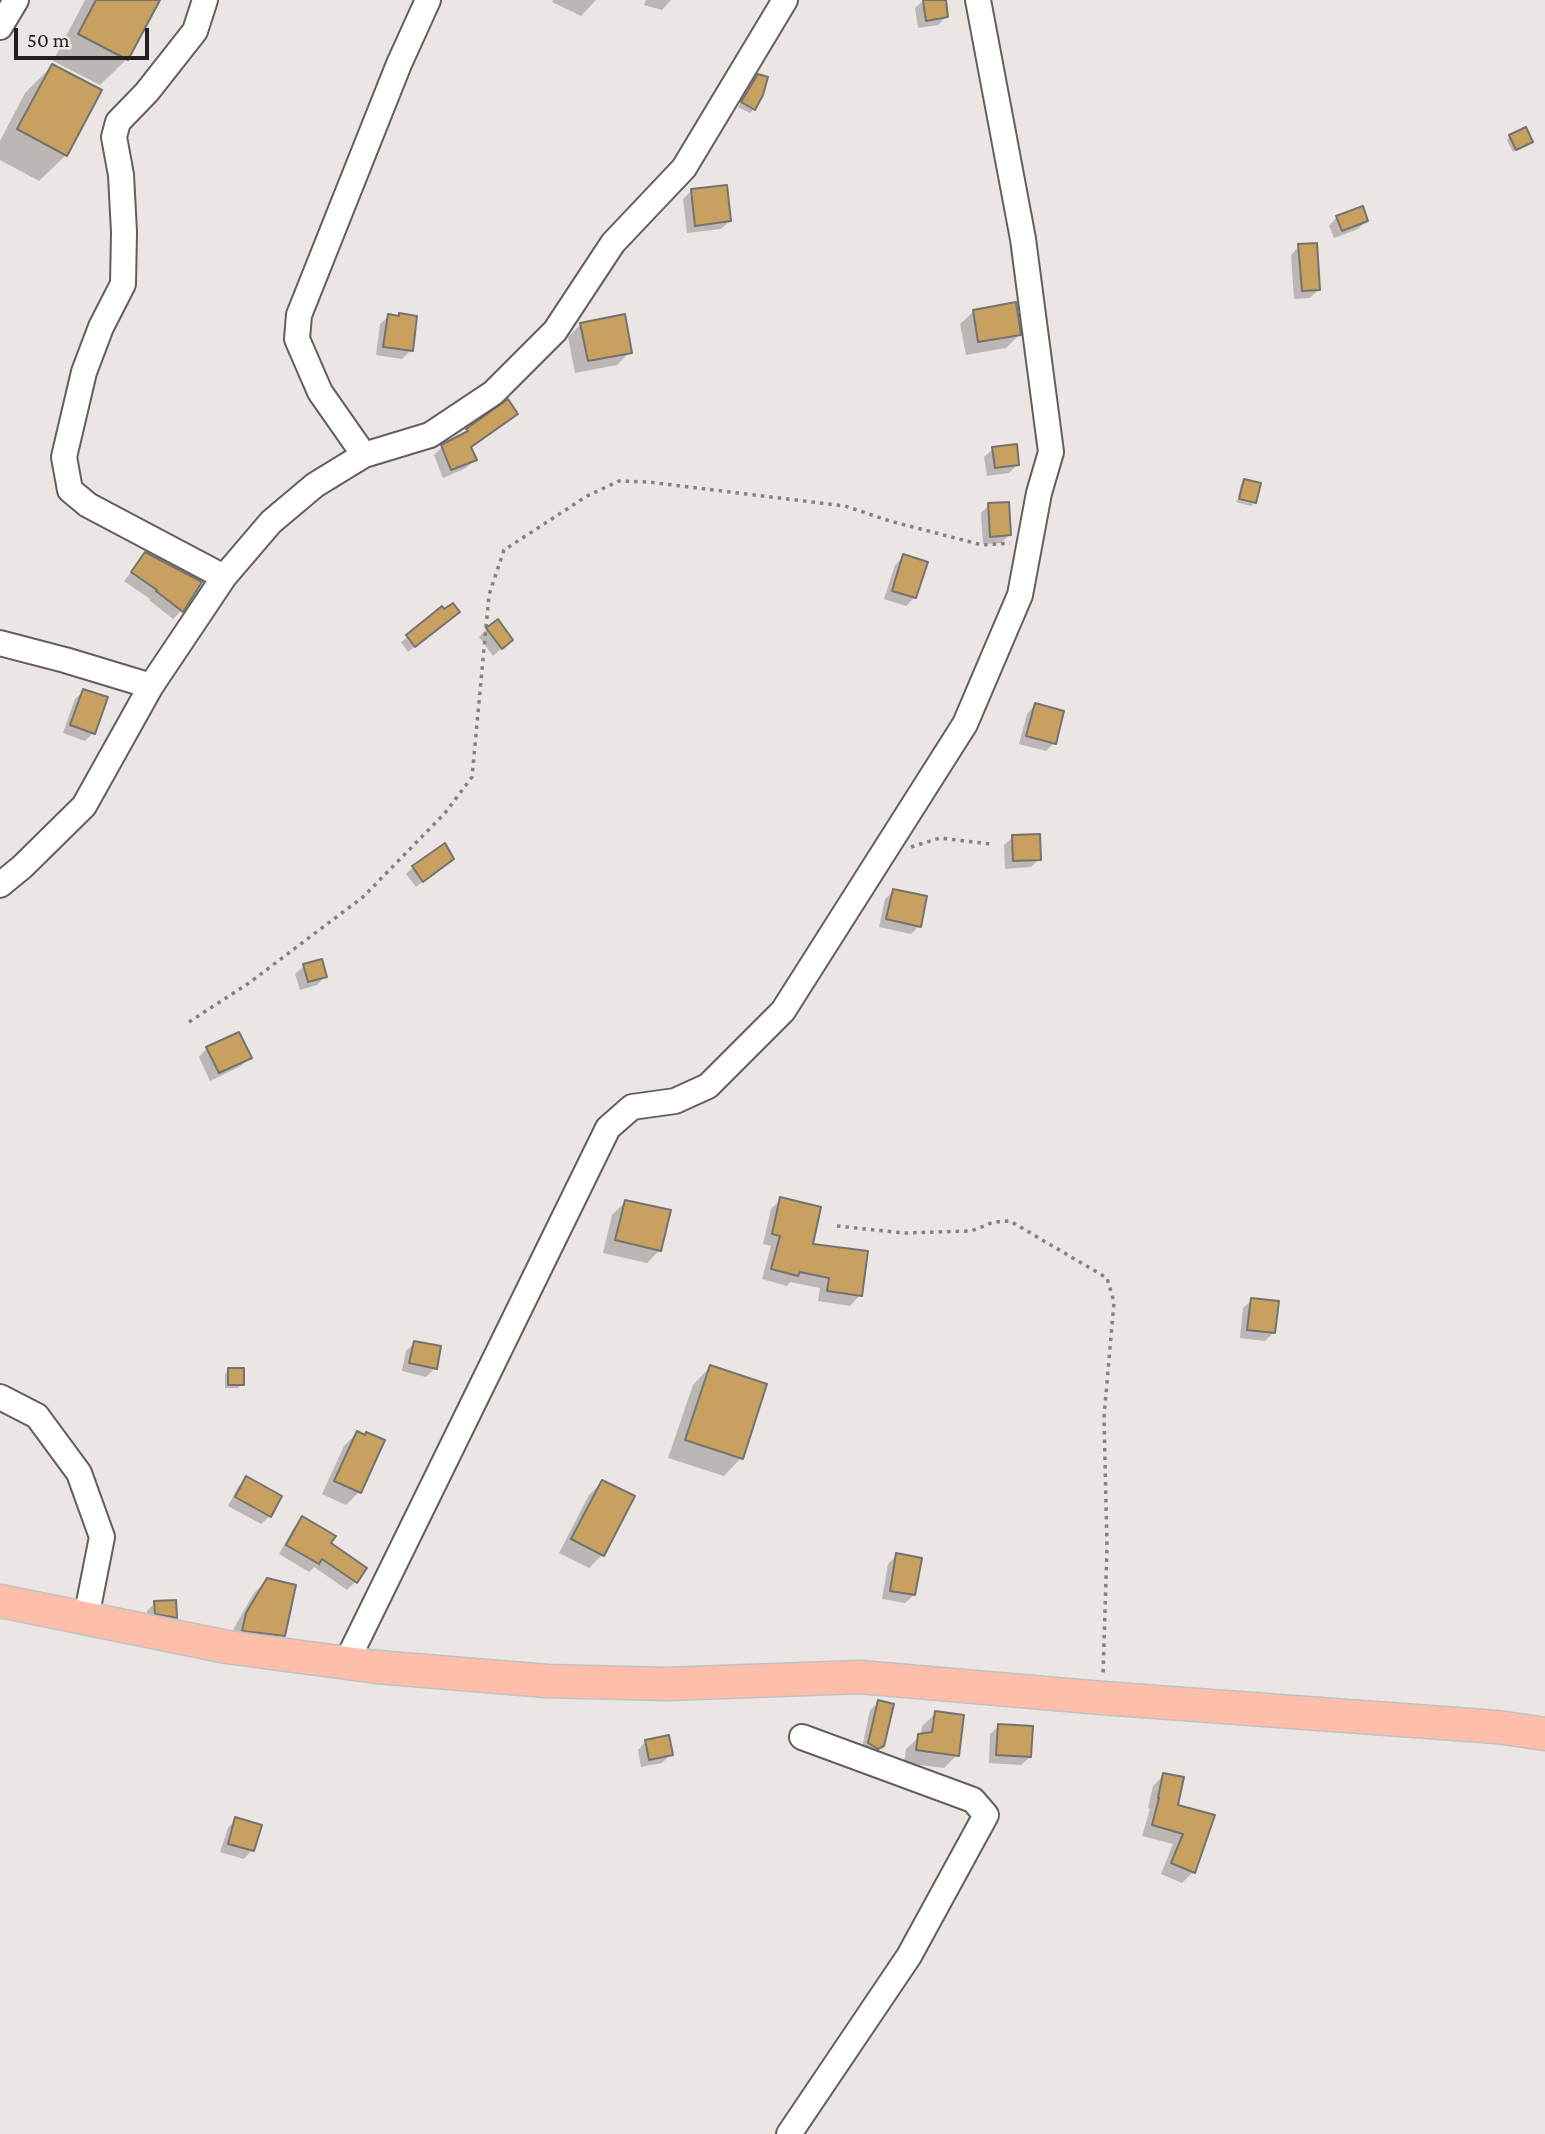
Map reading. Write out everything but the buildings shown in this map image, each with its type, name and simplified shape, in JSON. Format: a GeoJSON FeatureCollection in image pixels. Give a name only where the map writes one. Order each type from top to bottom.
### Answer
{"type":"FeatureCollection","features":[{"type":"Feature","properties":{"kind":"main road"},"geometry":{"type":"LineString","coordinates":[[0,1601],[227,1647],[377,1667],[547,1681],[667,1684],[860,1677],[1497,1727],[1545,1734]]}},
{"type":"Feature","properties":{"kind":"street"},"geometry":{"type":"LineString","coordinates":[[0,26],[16,0]]}},
{"type":"Feature","properties":{"kind":"street"},"geometry":{"type":"LineString","coordinates":[[205,0],[195,31],[147,92],[118,122],[114,137],[121,175],[124,232],[122,284],[83,372],[64,457],[70,490],[88,505],[224,577]]}},
{"type":"Feature","properties":{"kind":"street"},"geometry":{"type":"LineString","coordinates":[[364,455],[320,392],[297,340],[299,315],[399,64],[428,0]]}},
{"type":"Feature","properties":{"kind":"street"},"geometry":{"type":"LineString","coordinates":[[0,885],[84,806],[151,686],[224,577],[271,522],[315,485],[364,455],[430,435],[493,393],[555,331],[613,243],[684,168],[785,0]]}},
{"type":"Feature","properties":{"kind":"street"},"geometry":{"type":"LineString","coordinates":[[346,1663],[608,1128],[632,1107],[675,1101],[708,1086],[783,1011],[965,724],[1020,594],[1038,493],[1051,452],[1023,239],[978,0]]}},
{"type":"Feature","properties":{"kind":"street"},"geometry":{"type":"LineString","coordinates":[[0,643],[151,686]]}},
{"type":"Feature","properties":{"kind":"street"},"geometry":{"type":"LineString","coordinates":[[0,1397],[37,1416],[79,1473],[102,1537],[86,1618]]}},
{"type":"Feature","properties":{"kind":"street"},"geometry":{"type":"LineString","coordinates":[[789,2134],[909,1956],[986,1815],[973,1800],[802,1737]]}},
{"type":"Feature","properties":{"kind":"path"},"geometry":{"type":"LineString","coordinates":[[189,1022],[249,983],[363,897],[445,813],[472,777],[489,595],[504,550],[587,496],[619,481],[648,482],[845,506],[890,521],[982,545],[1029,542]]}},
{"type":"Feature","properties":{"kind":"path"},"geometry":{"type":"LineString","coordinates":[[909,848],[940,838],[991,844]]}},
{"type":"Feature","properties":{"kind":"path"},"geometry":{"type":"LineString","coordinates":[[837,1226],[904,1233],[971,1231],[994,1222],[1010,1222],[1107,1278],[1114,1302],[1104,1417],[1107,1547],[1102,1698]]}}]}
